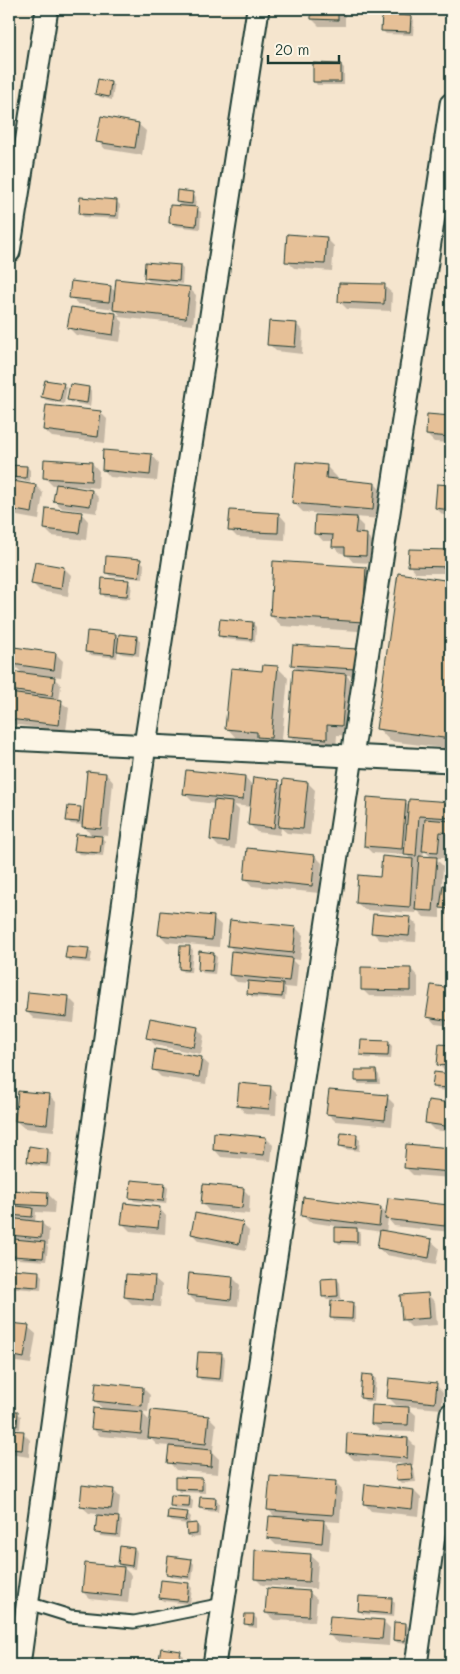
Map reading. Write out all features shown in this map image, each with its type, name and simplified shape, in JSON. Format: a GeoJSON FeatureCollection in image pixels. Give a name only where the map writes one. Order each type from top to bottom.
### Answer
{"type":"FeatureCollection","features":[{"type":"Feature","properties":{"kind":"street"},"geometry":{"type":"LineString","coordinates":[[9,252],[47,9]]}},
{"type":"Feature","properties":{"kind":"street"},"geometry":{"type":"LineString","coordinates":[[19,1665],[146,745],[258,9]]}},
{"type":"Feature","properties":{"kind":"street"},"geometry":{"type":"LineString","coordinates":[[214,1665],[451,104]]}},
{"type":"Feature","properties":{"kind":"street"},"geometry":{"type":"LineString","coordinates":[[9,739],[451,761]]}},
{"type":"Feature","properties":{"kind":"street"},"geometry":{"type":"LineString","coordinates":[[416,1665],[451,1414]]}},
{"type":"Feature","properties":{"kind":"lane"},"geometry":{"type":"LineString","coordinates":[[28,1603],[70,1616],[134,1622],[223,1604]]}},
{"type":"Feature","properties":{"kind":"building"},"geometry":{"type":"Polygon","coordinates":[[[311,9],[338,9],[338,20],[311,19],[311,9]]]}},
{"type":"Feature","properties":{"kind":"building"},"geometry":{"type":"Polygon","coordinates":[[[382,14],[411,16],[410,32],[381,31],[382,14]]]}},
{"type":"Feature","properties":{"kind":"building"},"geometry":{"type":"Polygon","coordinates":[[[313,63],[341,64],[341,82],[313,82],[313,63]]]}},
{"type":"Feature","properties":{"kind":"building"},"geometry":{"type":"Polygon","coordinates":[[[98,79],[111,82],[109,97],[95,94],[98,79]]]}},
{"type":"Feature","properties":{"kind":"building"},"geometry":{"type":"Polygon","coordinates":[[[101,116],[139,123],[135,148],[96,142],[101,116]]]}},
{"type":"Feature","properties":{"kind":"building"},"geometry":{"type":"Polygon","coordinates":[[[177,190],[193,192],[192,204],[176,202],[177,190]]]}},
{"type":"Feature","properties":{"kind":"building"},"geometry":{"type":"Polygon","coordinates":[[[80,197],[117,200],[116,216],[79,214],[80,197]]]}},
{"type":"Feature","properties":{"kind":"building"},"geometry":{"type":"Polygon","coordinates":[[[170,205],[198,207],[196,226],[169,223],[170,205]]]}},
{"type":"Feature","properties":{"kind":"building"},"geometry":{"type":"Polygon","coordinates":[[[287,234],[327,237],[325,264],[285,262],[287,234]]]}},
{"type":"Feature","properties":{"kind":"building"},"geometry":{"type":"Polygon","coordinates":[[[145,262],[180,265],[179,281],[144,278],[145,262]]]}},
{"type":"Feature","properties":{"kind":"building"},"geometry":{"type":"Polygon","coordinates":[[[116,279],[190,287],[186,318],[113,310],[116,279]]]}},
{"type":"Feature","properties":{"kind":"building"},"geometry":{"type":"Polygon","coordinates":[[[71,281],[111,286],[109,302],[69,298],[71,281]]]}},
{"type":"Feature","properties":{"kind":"building"},"geometry":{"type":"Polygon","coordinates":[[[339,283],[385,284],[384,304],[338,302],[339,283]]]}},
{"type":"Feature","properties":{"kind":"building"},"geometry":{"type":"Polygon","coordinates":[[[71,307],[116,313],[113,335],[67,328],[71,307]]]}},
{"type":"Feature","properties":{"kind":"building"},"geometry":{"type":"Polygon","coordinates":[[[269,321],[297,323],[295,347],[267,345],[269,321]]]}},
{"type":"Feature","properties":{"kind":"building"},"geometry":{"type":"Polygon","coordinates":[[[45,380],[64,383],[60,401],[41,397],[45,380]]]}},
{"type":"Feature","properties":{"kind":"building"},"geometry":{"type":"Polygon","coordinates":[[[70,384],[89,387],[87,403],[67,400],[70,384]]]}},
{"type":"Feature","properties":{"kind":"building"},"geometry":{"type":"Polygon","coordinates":[[[46,405],[101,411],[98,437],[43,430],[46,405]]]}},
{"type":"Feature","properties":{"kind":"building"},"geometry":{"type":"Polygon","coordinates":[[[427,414],[451,416],[451,437],[426,435],[427,414]]]}},
{"type":"Feature","properties":{"kind":"building"},"geometry":{"type":"Polygon","coordinates":[[[103,450],[152,454],[150,475],[102,470],[103,450]]]}},
{"type":"Feature","properties":{"kind":"building"},"geometry":{"type":"Polygon","coordinates":[[[44,459],[92,462],[91,481],[43,478],[44,459]]]}},
{"type":"Feature","properties":{"kind":"building"},"geometry":{"type":"Polygon","coordinates":[[[296,462],[327,465],[326,478],[375,483],[373,510],[292,503],[296,462]]]}},
{"type":"Feature","properties":{"kind":"building"},"geometry":{"type":"Polygon","coordinates":[[[9,465],[27,466],[26,478],[9,477],[9,465]]]}},
{"type":"Feature","properties":{"kind":"building"},"geometry":{"type":"Polygon","coordinates":[[[13,481],[36,485],[32,513],[9,509],[13,481]]]}},
{"type":"Feature","properties":{"kind":"building"},"geometry":{"type":"Polygon","coordinates":[[[56,484],[92,490],[90,506],[53,501],[56,484]]]}},
{"type":"Feature","properties":{"kind":"building"},"geometry":{"type":"Polygon","coordinates":[[[437,484],[451,485],[451,510],[435,508],[437,484]]]}},
{"type":"Feature","properties":{"kind":"building"},"geometry":{"type":"Polygon","coordinates":[[[46,508],[82,512],[79,533],[44,529],[46,508]]]}},
{"type":"Feature","properties":{"kind":"building"},"geometry":{"type":"Polygon","coordinates":[[[230,510],[279,513],[278,533],[228,531],[230,510]]]}},
{"type":"Feature","properties":{"kind":"building"},"geometry":{"type":"Polygon","coordinates":[[[315,515],[357,517],[355,533],[367,534],[366,556],[345,555],[345,547],[332,547],[333,535],[314,534],[315,515]]]}},
{"type":"Feature","properties":{"kind":"building"},"geometry":{"type":"Polygon","coordinates":[[[409,549],[451,550],[451,567],[408,566],[409,549]]]}},
{"type":"Feature","properties":{"kind":"building"},"geometry":{"type":"Polygon","coordinates":[[[106,556],[141,559],[139,577],[105,573],[106,556]]]}},
{"type":"Feature","properties":{"kind":"building"},"geometry":{"type":"Polygon","coordinates":[[[273,561],[366,567],[363,622],[270,616],[273,561]]]}},
{"type":"Feature","properties":{"kind":"building"},"geometry":{"type":"Polygon","coordinates":[[[35,562],[64,567],[61,589],[31,584],[35,562]]]}},
{"type":"Feature","properties":{"kind":"building"},"geometry":{"type":"Polygon","coordinates":[[[398,573],[451,581],[448,627],[451,628],[451,739],[376,729],[398,573]]]}},
{"type":"Feature","properties":{"kind":"building"},"geometry":{"type":"Polygon","coordinates":[[[102,578],[129,580],[127,596],[101,594],[102,578]]]}},
{"type":"Feature","properties":{"kind":"building"},"geometry":{"type":"Polygon","coordinates":[[[220,619],[253,622],[252,639],[218,636],[220,619]]]}},
{"type":"Feature","properties":{"kind":"building"},"geometry":{"type":"Polygon","coordinates":[[[87,631],[116,634],[114,655],[85,652],[87,631]]]}},
{"type":"Feature","properties":{"kind":"building"},"geometry":{"type":"Polygon","coordinates":[[[119,634],[137,636],[135,653],[117,651],[119,634]]]}},
{"type":"Feature","properties":{"kind":"building"},"geometry":{"type":"Polygon","coordinates":[[[293,645],[357,649],[355,669],[291,665],[293,645]]]}},
{"type":"Feature","properties":{"kind":"building"},"geometry":{"type":"Polygon","coordinates":[[[14,647],[56,653],[54,670],[12,664],[14,647]]]}},
{"type":"Feature","properties":{"kind":"building"},"geometry":{"type":"Polygon","coordinates":[[[263,665],[278,666],[271,738],[257,737],[257,732],[225,729],[231,668],[262,671],[263,665]]]}},
{"type":"Feature","properties":{"kind":"building"},"geometry":{"type":"Polygon","coordinates":[[[293,669],[346,674],[342,726],[327,725],[327,739],[288,736],[293,669]]]}},
{"type":"Feature","properties":{"kind":"building"},"geometry":{"type":"Polygon","coordinates":[[[9,671],[55,677],[52,696],[9,690],[9,671]]]}},
{"type":"Feature","properties":{"kind":"building"},"geometry":{"type":"Polygon","coordinates":[[[9,693],[62,700],[59,725],[9,719],[9,693]]]}},
{"type":"Feature","properties":{"kind":"building"},"geometry":{"type":"Polygon","coordinates":[[[186,770],[245,776],[243,800],[183,794],[186,770]]]}},
{"type":"Feature","properties":{"kind":"building"},"geometry":{"type":"Polygon","coordinates":[[[87,771],[106,773],[101,829],[82,827],[87,771]]]}},
{"type":"Feature","properties":{"kind":"building"},"geometry":{"type":"Polygon","coordinates":[[[253,777],[279,780],[274,828],[248,825],[253,777]]]}},
{"type":"Feature","properties":{"kind":"building"},"geometry":{"type":"Polygon","coordinates":[[[283,779],[308,782],[303,829],[278,827],[283,779]]]}},
{"type":"Feature","properties":{"kind":"building"},"geometry":{"type":"Polygon","coordinates":[[[367,797],[406,800],[402,849],[364,846],[367,797]]]}},
{"type":"Feature","properties":{"kind":"building"},"geometry":{"type":"Polygon","coordinates":[[[409,799],[451,802],[451,818],[419,816],[416,856],[404,855],[409,799]]]}},
{"type":"Feature","properties":{"kind":"building"},"geometry":{"type":"Polygon","coordinates":[[[214,800],[232,802],[228,842],[210,840],[214,800]]]}},
{"type":"Feature","properties":{"kind":"building"},"geometry":{"type":"Polygon","coordinates":[[[68,806],[81,807],[79,822],[66,821],[68,806]]]}},
{"type":"Feature","properties":{"kind":"building"},"geometry":{"type":"Polygon","coordinates":[[[425,819],[451,821],[451,833],[440,832],[438,852],[422,851],[425,819]]]}},
{"type":"Feature","properties":{"kind":"building"},"geometry":{"type":"Polygon","coordinates":[[[76,834],[102,836],[100,853],[74,851],[76,834]]]}},
{"type":"Feature","properties":{"kind":"building"},"geometry":{"type":"Polygon","coordinates":[[[247,848],[315,855],[312,886],[244,879],[247,848]]]}},
{"type":"Feature","properties":{"kind":"building"},"geometry":{"type":"Polygon","coordinates":[[[382,856],[413,859],[410,907],[356,903],[358,875],[380,877],[382,856]]]}},
{"type":"Feature","properties":{"kind":"building"},"geometry":{"type":"Polygon","coordinates":[[[419,856],[437,857],[433,911],[415,910],[419,856]]]}},
{"type":"Feature","properties":{"kind":"building"},"geometry":{"type":"Polygon","coordinates":[[[443,885],[451,886],[451,909],[440,908],[443,885]]]}},
{"type":"Feature","properties":{"kind":"building"},"geometry":{"type":"Polygon","coordinates":[[[161,911],[214,916],[212,940],[158,935],[161,911]]]}},
{"type":"Feature","properties":{"kind":"building"},"geometry":{"type":"Polygon","coordinates":[[[373,914],[411,917],[409,936],[371,933],[373,914]]]}},
{"type":"Feature","properties":{"kind":"building"},"geometry":{"type":"Polygon","coordinates":[[[230,920],[296,927],[293,953],[227,946],[230,920]]]}},
{"type":"Feature","properties":{"kind":"building"},"geometry":{"type":"Polygon","coordinates":[[[67,946],[89,948],[87,960],[65,958],[67,946]]]}},
{"type":"Feature","properties":{"kind":"building"},"geometry":{"type":"Polygon","coordinates":[[[180,946],[190,946],[188,970],[179,969],[180,946]]]}},
{"type":"Feature","properties":{"kind":"building"},"geometry":{"type":"Polygon","coordinates":[[[199,951],[214,953],[212,971],[198,970],[199,951]]]}},
{"type":"Feature","properties":{"kind":"building"},"geometry":{"type":"Polygon","coordinates":[[[231,951],[292,958],[289,981],[229,975],[231,951]]]}},
{"type":"Feature","properties":{"kind":"building"},"geometry":{"type":"Polygon","coordinates":[[[361,967],[411,968],[411,991],[361,990],[361,967]]]}},
{"type":"Feature","properties":{"kind":"building"},"geometry":{"type":"Polygon","coordinates":[[[248,981],[283,984],[282,997],[247,994],[248,981]]]}},
{"type":"Feature","properties":{"kind":"building"},"geometry":{"type":"Polygon","coordinates":[[[431,985],[451,988],[451,1021],[426,1017],[431,985]]]}},
{"type":"Feature","properties":{"kind":"building"},"geometry":{"type":"Polygon","coordinates":[[[28,992],[69,996],[67,1017],[26,1012],[28,992]]]}},
{"type":"Feature","properties":{"kind":"building"},"geometry":{"type":"Polygon","coordinates":[[[150,1018],[198,1027],[194,1047],[146,1038],[150,1018]]]}},
{"type":"Feature","properties":{"kind":"building"},"geometry":{"type":"Polygon","coordinates":[[[361,1040],[389,1041],[388,1056],[360,1055],[361,1040]]]}},
{"type":"Feature","properties":{"kind":"building"},"geometry":{"type":"Polygon","coordinates":[[[439,1044],[451,1045],[451,1066],[437,1065],[439,1044]]]}},
{"type":"Feature","properties":{"kind":"building"},"geometry":{"type":"Polygon","coordinates":[[[155,1049],[202,1057],[199,1077],[152,1070],[155,1049]]]}},
{"type":"Feature","properties":{"kind":"building"},"geometry":{"type":"Polygon","coordinates":[[[355,1070],[376,1070],[377,1081],[355,1081],[355,1070]]]}},
{"type":"Feature","properties":{"kind":"building"},"geometry":{"type":"Polygon","coordinates":[[[434,1072],[451,1074],[451,1088],[432,1087],[434,1072]]]}},
{"type":"Feature","properties":{"kind":"building"},"geometry":{"type":"Polygon","coordinates":[[[239,1083],[271,1086],[269,1109],[237,1106],[239,1083]]]}},
{"type":"Feature","properties":{"kind":"building"},"geometry":{"type":"Polygon","coordinates":[[[329,1090],[388,1095],[385,1120],[326,1114],[329,1090]]]}},
{"type":"Feature","properties":{"kind":"building"},"geometry":{"type":"Polygon","coordinates":[[[18,1091],[50,1094],[47,1124],[15,1121],[18,1091]]]}},
{"type":"Feature","properties":{"kind":"building"},"geometry":{"type":"Polygon","coordinates":[[[428,1100],[451,1103],[451,1127],[425,1123],[428,1100]]]}},
{"type":"Feature","properties":{"kind":"building"},"geometry":{"type":"Polygon","coordinates":[[[214,1132],[266,1137],[264,1155],[213,1150],[214,1132]]]}},
{"type":"Feature","properties":{"kind":"building"},"geometry":{"type":"Polygon","coordinates":[[[341,1133],[357,1134],[356,1148],[339,1146],[341,1133]]]}},
{"type":"Feature","properties":{"kind":"building"},"geometry":{"type":"Polygon","coordinates":[[[406,1144],[451,1148],[451,1172],[404,1168],[406,1144]]]}},
{"type":"Feature","properties":{"kind":"building"},"geometry":{"type":"Polygon","coordinates":[[[29,1146],[48,1149],[47,1164],[27,1162],[29,1146]]]}},
{"type":"Feature","properties":{"kind":"building"},"geometry":{"type":"Polygon","coordinates":[[[131,1180],[165,1183],[163,1201],[129,1198],[131,1180]]]}},
{"type":"Feature","properties":{"kind":"building"},"geometry":{"type":"Polygon","coordinates":[[[203,1184],[244,1188],[242,1208],[201,1204],[203,1184]]]}},
{"type":"Feature","properties":{"kind":"building"},"geometry":{"type":"Polygon","coordinates":[[[9,1190],[48,1192],[47,1206],[9,1204],[9,1190]]]}},
{"type":"Feature","properties":{"kind":"building"},"geometry":{"type":"Polygon","coordinates":[[[303,1197],[381,1207],[379,1226],[301,1216],[303,1197]]]}},
{"type":"Feature","properties":{"kind":"building"},"geometry":{"type":"Polygon","coordinates":[[[388,1198],[448,1205],[445,1226],[385,1219],[388,1198]]]}},
{"type":"Feature","properties":{"kind":"building"},"geometry":{"type":"Polygon","coordinates":[[[124,1203],[160,1207],[158,1228],[121,1224],[124,1203]]]}},
{"type":"Feature","properties":{"kind":"building"},"geometry":{"type":"Polygon","coordinates":[[[9,1205],[33,1208],[32,1217],[9,1215],[9,1205]]]}},
{"type":"Feature","properties":{"kind":"building"},"geometry":{"type":"Polygon","coordinates":[[[195,1213],[243,1222],[239,1244],[191,1234],[195,1213]]]}},
{"type":"Feature","properties":{"kind":"building"},"geometry":{"type":"Polygon","coordinates":[[[9,1218],[42,1222],[41,1238],[9,1235],[9,1218]]]}},
{"type":"Feature","properties":{"kind":"building"},"geometry":{"type":"Polygon","coordinates":[[[335,1227],[357,1228],[357,1242],[335,1241],[335,1227]]]}},
{"type":"Feature","properties":{"kind":"building"},"geometry":{"type":"Polygon","coordinates":[[[380,1230],[432,1239],[429,1258],[377,1248],[380,1230]]]}},
{"type":"Feature","properties":{"kind":"building"},"geometry":{"type":"Polygon","coordinates":[[[14,1239],[45,1242],[43,1258],[12,1256],[14,1239]]]}},
{"type":"Feature","properties":{"kind":"building"},"geometry":{"type":"Polygon","coordinates":[[[11,1269],[39,1271],[38,1287],[10,1285],[11,1269]]]}},
{"type":"Feature","properties":{"kind":"building"},"geometry":{"type":"Polygon","coordinates":[[[189,1273],[233,1277],[231,1300],[187,1295],[189,1273]]]}},
{"type":"Feature","properties":{"kind":"building"},"geometry":{"type":"Polygon","coordinates":[[[126,1274],[155,1276],[153,1300],[124,1297],[126,1274]]]}},
{"type":"Feature","properties":{"kind":"building"},"geometry":{"type":"Polygon","coordinates":[[[337,1278],[338,1296],[322,1297],[321,1279],[337,1278]]]}},
{"type":"Feature","properties":{"kind":"building"},"geometry":{"type":"Polygon","coordinates":[[[428,1293],[430,1318],[402,1320],[400,1295],[428,1293]]]}},
{"type":"Feature","properties":{"kind":"building"},"geometry":{"type":"Polygon","coordinates":[[[331,1301],[353,1302],[352,1319],[330,1318],[331,1301]]]}},
{"type":"Feature","properties":{"kind":"building"},"geometry":{"type":"Polygon","coordinates":[[[10,1323],[29,1325],[24,1358],[9,1355],[10,1323]]]}},
{"type":"Feature","properties":{"kind":"building"},"geometry":{"type":"Polygon","coordinates":[[[198,1352],[222,1353],[220,1379],[196,1377],[198,1352]]]}},
{"type":"Feature","properties":{"kind":"building"},"geometry":{"type":"Polygon","coordinates":[[[362,1374],[373,1375],[371,1399],[360,1398],[362,1374]]]}},
{"type":"Feature","properties":{"kind":"building"},"geometry":{"type":"Polygon","coordinates":[[[389,1378],[437,1383],[435,1403],[387,1398],[389,1378]]]}},
{"type":"Feature","properties":{"kind":"building"},"geometry":{"type":"Polygon","coordinates":[[[96,1382],[143,1387],[142,1406],[94,1401],[96,1382]]]}},
{"type":"Feature","properties":{"kind":"building"},"geometry":{"type":"Polygon","coordinates":[[[372,1405],[409,1407],[408,1425],[371,1424],[372,1405]]]}},
{"type":"Feature","properties":{"kind":"building"},"geometry":{"type":"Polygon","coordinates":[[[93,1408],[143,1412],[141,1434],[91,1429],[93,1408]]]}},
{"type":"Feature","properties":{"kind":"building"},"geometry":{"type":"Polygon","coordinates":[[[151,1410],[209,1416],[206,1444],[148,1438],[151,1410]]]}},
{"type":"Feature","properties":{"kind":"building"},"geometry":{"type":"Polygon","coordinates":[[[9,1411],[18,1411],[17,1426],[9,1426],[9,1411]]]}},
{"type":"Feature","properties":{"kind":"building"},"geometry":{"type":"Polygon","coordinates":[[[9,1430],[24,1431],[22,1450],[9,1449],[9,1430]]]}},
{"type":"Feature","properties":{"kind":"building"},"geometry":{"type":"Polygon","coordinates":[[[347,1433],[408,1438],[407,1458],[346,1453],[347,1433]]]}},
{"type":"Feature","properties":{"kind":"building"},"geometry":{"type":"Polygon","coordinates":[[[169,1446],[212,1450],[211,1467],[167,1463],[169,1446]]]}},
{"type":"Feature","properties":{"kind":"building"},"geometry":{"type":"Polygon","coordinates":[[[411,1464],[413,1479],[396,1480],[395,1466],[411,1464]]]}},
{"type":"Feature","properties":{"kind":"building"},"geometry":{"type":"Polygon","coordinates":[[[270,1476],[336,1481],[333,1515],[267,1510],[270,1476]]]}},
{"type":"Feature","properties":{"kind":"building"},"geometry":{"type":"Polygon","coordinates":[[[175,1477],[202,1478],[202,1490],[175,1489],[175,1477]]]}},
{"type":"Feature","properties":{"kind":"building"},"geometry":{"type":"Polygon","coordinates":[[[365,1484],[414,1490],[412,1509],[363,1504],[365,1484]]]}},
{"type":"Feature","properties":{"kind":"building"},"geometry":{"type":"Polygon","coordinates":[[[82,1485],[114,1489],[111,1509],[80,1506],[82,1485]]]}},
{"type":"Feature","properties":{"kind":"building"},"geometry":{"type":"Polygon","coordinates":[[[171,1495],[190,1496],[189,1507],[170,1506],[171,1495]]]}},
{"type":"Feature","properties":{"kind":"building"},"geometry":{"type":"Polygon","coordinates":[[[200,1497],[216,1498],[215,1509],[199,1508],[200,1497]]]}},
{"type":"Feature","properties":{"kind":"building"},"geometry":{"type":"Polygon","coordinates":[[[168,1510],[188,1512],[186,1521],[167,1519],[168,1510]]]}},
{"type":"Feature","properties":{"kind":"building"},"geometry":{"type":"Polygon","coordinates":[[[97,1515],[119,1517],[117,1535],[95,1533],[97,1515]]]}},
{"type":"Feature","properties":{"kind":"building"},"geometry":{"type":"Polygon","coordinates":[[[269,1516],[324,1520],[322,1543],[267,1538],[269,1516]]]}},
{"type":"Feature","properties":{"kind":"building"},"geometry":{"type":"Polygon","coordinates":[[[197,1523],[197,1534],[187,1535],[186,1524],[197,1523]]]}},
{"type":"Feature","properties":{"kind":"building"},"geometry":{"type":"Polygon","coordinates":[[[120,1546],[134,1548],[132,1566],[118,1564],[120,1546]]]}},
{"type":"Feature","properties":{"kind":"building"},"geometry":{"type":"Polygon","coordinates":[[[255,1550],[311,1554],[309,1582],[254,1579],[255,1550]]]}},
{"type":"Feature","properties":{"kind":"building"},"geometry":{"type":"Polygon","coordinates":[[[168,1556],[192,1559],[189,1577],[166,1574],[168,1556]]]}},
{"type":"Feature","properties":{"kind":"building"},"geometry":{"type":"Polygon","coordinates":[[[85,1563],[124,1567],[121,1596],[82,1592],[85,1563]]]}},
{"type":"Feature","properties":{"kind":"building"},"geometry":{"type":"Polygon","coordinates":[[[161,1580],[189,1583],[187,1601],[159,1598],[161,1580]]]}},
{"type":"Feature","properties":{"kind":"building"},"geometry":{"type":"Polygon","coordinates":[[[267,1588],[310,1591],[309,1616],[265,1613],[267,1588]]]}},
{"type":"Feature","properties":{"kind":"building"},"geometry":{"type":"Polygon","coordinates":[[[359,1596],[392,1598],[391,1614],[358,1611],[359,1596]]]}},
{"type":"Feature","properties":{"kind":"building"},"geometry":{"type":"Polygon","coordinates":[[[245,1614],[254,1614],[253,1625],[244,1624],[245,1614]]]}},
{"type":"Feature","properties":{"kind":"building"},"geometry":{"type":"Polygon","coordinates":[[[330,1616],[384,1620],[382,1639],[328,1635],[330,1616]]]}},
{"type":"Feature","properties":{"kind":"building"},"geometry":{"type":"Polygon","coordinates":[[[394,1622],[406,1623],[405,1641],[393,1640],[394,1622]]]}},
{"type":"Feature","properties":{"kind":"building"},"geometry":{"type":"Polygon","coordinates":[[[161,1648],[181,1651],[178,1665],[158,1665],[161,1648]]]}}]}
